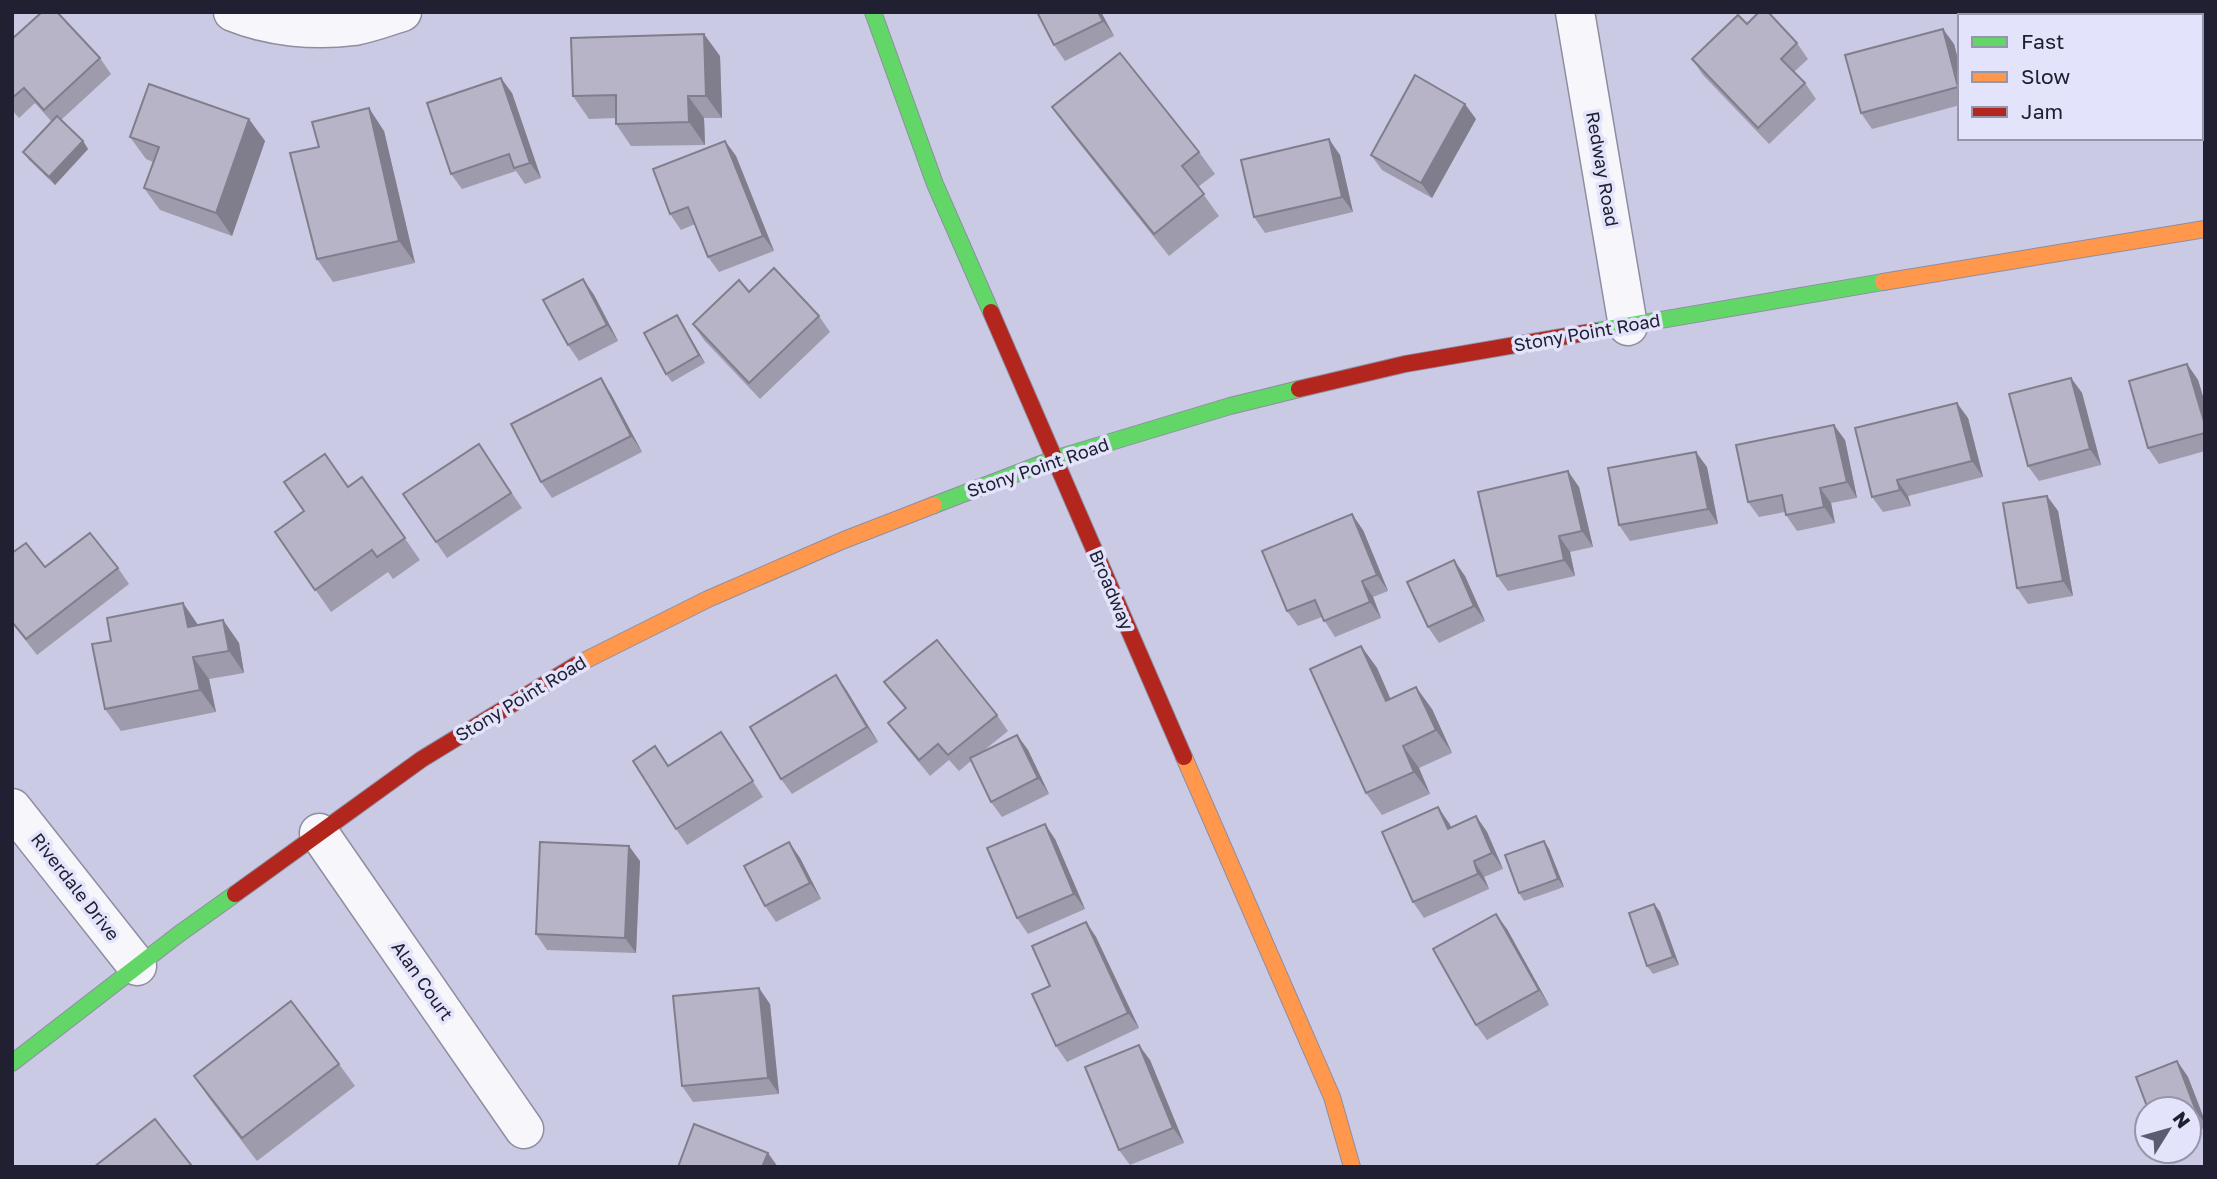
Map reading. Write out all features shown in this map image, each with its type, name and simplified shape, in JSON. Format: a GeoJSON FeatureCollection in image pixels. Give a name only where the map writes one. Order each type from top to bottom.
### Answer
{"type":"FeatureCollection","features":[{"type":"Feature","properties":{"kind":"street"},"geometry":{"type":"LineString","coordinates":[[233,12],[249,19],[298,28],[354,26],[402,12]]}},
{"type":"Feature","properties":{"kind":"street","name":"Broadway"},"geometry":{"type":"LineString","coordinates":[[873,12],[935,184],[1332,1097],[1352,1167]]}},
{"type":"Feature","properties":{"kind":"street","name":"Redway Road"},"geometry":{"type":"LineString","coordinates":[[1575,12],[1628,326]]}},
{"type":"Feature","properties":{"kind":"street","name":"Stony Point Road"},"geometry":{"type":"LineString","coordinates":[[12,1063],[137,966],[422,759],[576,665],[708,599],[844,540],[1054,459],[1230,406],[1405,364],[2205,229]]}},
{"type":"Feature","properties":{"kind":"street","name":"Riverdale Drive"},"geometry":{"type":"LineString","coordinates":[[12,808],[137,966]]}},
{"type":"Feature","properties":{"kind":"street","name":"Alan Court"},"geometry":{"type":"LineString","coordinates":[[319,833],[524,1129]]}},
{"type":"Feature","properties":{"kind":"building"},"geometry":{"type":"Polygon","coordinates":[[[42,12],[57,12],[100,58],[44,110],[24,88],[12,98],[12,39],[42,12]]]}},
{"type":"Feature","properties":{"kind":"building"},"geometry":{"type":"Polygon","coordinates":[[[1037,12],[1098,12],[1103,21],[1054,45],[1037,12]]]}},
{"type":"Feature","properties":{"kind":"building"},"geometry":{"type":"Polygon","coordinates":[[[1759,12],[1768,12],[1797,43],[1781,59],[1805,83],[1758,128],[1692,59],[1738,15],[1747,24],[1759,12]]]}},
{"type":"Feature","properties":{"kind":"building"},"geometry":{"type":"Polygon","coordinates":[[[1943,29],[1958,87],[1861,113],[1845,55],[1943,29]]]}},
{"type":"Feature","properties":{"kind":"building"},"geometry":{"type":"Polygon","coordinates":[[[704,34],[706,96],[688,96],[689,122],[616,124],[616,95],[573,96],[571,38],[704,34]]]}},
{"type":"Feature","properties":{"kind":"building"},"geometry":{"type":"Polygon","coordinates":[[[1120,53],[1199,152],[1182,166],[1204,194],[1154,234],[1052,107],[1120,53]]]}},
{"type":"Feature","properties":{"kind":"building"},"geometry":{"type":"Polygon","coordinates":[[[1415,75],[1465,104],[1421,183],[1371,155],[1415,75]]]}},
{"type":"Feature","properties":{"kind":"building"},"geometry":{"type":"Polygon","coordinates":[[[501,78],[530,163],[514,168],[509,154],[451,174],[427,103],[501,78]]]}},
{"type":"Feature","properties":{"kind":"building"},"geometry":{"type":"Polygon","coordinates":[[[149,84],[249,119],[216,213],[144,188],[159,147],[130,137],[149,84]]]}},
{"type":"Feature","properties":{"kind":"building"},"geometry":{"type":"Polygon","coordinates":[[[369,108],[399,241],[317,259],[290,153],[319,147],[312,122],[369,108]]]}},
{"type":"Feature","properties":{"kind":"building"},"geometry":{"type":"Polygon","coordinates":[[[57,116],[83,141],[49,177],[23,152],[57,116]]]}},
{"type":"Feature","properties":{"kind":"building"},"geometry":{"type":"Polygon","coordinates":[[[1329,139],[1342,197],[1254,217],[1241,160],[1329,139]]]}},
{"type":"Feature","properties":{"kind":"building"},"geometry":{"type":"Polygon","coordinates":[[[725,141],[763,236],[708,257],[688,207],[670,214],[653,169],[725,141]]]}},
{"type":"Feature","properties":{"kind":"building"},"geometry":{"type":"Polygon","coordinates":[[[774,268],[819,316],[749,383],[693,324],[739,280],[749,292],[774,268]]]}},
{"type":"Feature","properties":{"kind":"building"},"geometry":{"type":"Polygon","coordinates":[[[583,279],[607,325],[568,345],[543,300],[583,279]]]}},
{"type":"Feature","properties":{"kind":"building"},"geometry":{"type":"Polygon","coordinates":[[[677,315],[699,355],[666,374],[644,333],[677,315]]]}},
{"type":"Feature","properties":{"kind":"building"},"geometry":{"type":"Polygon","coordinates":[[[2187,364],[2205,433],[2148,448],[2129,381],[2187,364]]]}},
{"type":"Feature","properties":{"kind":"building"},"geometry":{"type":"Polygon","coordinates":[[[601,378],[631,436],[541,482],[511,424],[601,378]]]}},
{"type":"Feature","properties":{"kind":"building"},"geometry":{"type":"Polygon","coordinates":[[[2071,378],[2090,449],[2028,466],[2009,394],[2071,378]]]}},
{"type":"Feature","properties":{"kind":"building"},"geometry":{"type":"Polygon","coordinates":[[[1957,403],[1972,461],[1897,480],[1900,490],[1872,497],[1855,428],[1957,403]]]}},
{"type":"Feature","properties":{"kind":"building"},"geometry":{"type":"Polygon","coordinates":[[[1834,425],[1847,482],[1820,488],[1824,507],[1786,515],[1782,495],[1748,502],[1736,445],[1834,425]]]}},
{"type":"Feature","properties":{"kind":"building"},"geometry":{"type":"Polygon","coordinates":[[[479,444],[511,493],[436,542],[403,494],[479,444]]]}},
{"type":"Feature","properties":{"kind":"building"},"geometry":{"type":"Polygon","coordinates":[[[1696,452],[1708,509],[1619,525],[1608,468],[1696,452]]]}},
{"type":"Feature","properties":{"kind":"building"},"geometry":{"type":"Polygon","coordinates":[[[325,454],[348,487],[362,477],[405,538],[377,557],[372,550],[315,590],[275,532],[304,511],[284,482],[325,454]]]}},
{"type":"Feature","properties":{"kind":"building"},"geometry":{"type":"Polygon","coordinates":[[[1568,471],[1582,531],[1559,536],[1564,560],[1497,576],[1478,492],[1568,471]]]}},
{"type":"Feature","properties":{"kind":"building"},"geometry":{"type":"Polygon","coordinates":[[[2047,496],[2063,581],[2017,588],[2003,503],[2047,496]]]}},
{"type":"Feature","properties":{"kind":"building"},"geometry":{"type":"Polygon","coordinates":[[[1352,514],[1377,575],[1362,581],[1370,602],[1324,621],[1315,600],[1287,611],[1262,551],[1352,514]]]}},
{"type":"Feature","properties":{"kind":"building"},"geometry":{"type":"Polygon","coordinates":[[[90,533],[118,568],[26,639],[12,622],[12,553],[26,543],[45,567],[90,533]]]}},
{"type":"Feature","properties":{"kind":"building"},"geometry":{"type":"Polygon","coordinates":[[[1454,560],[1474,606],[1428,627],[1407,582],[1454,560]]]}},
{"type":"Feature","properties":{"kind":"building"},"geometry":{"type":"Polygon","coordinates":[[[183,603],[188,627],[223,620],[229,651],[193,657],[200,690],[105,709],[92,644],[111,641],[107,618],[183,603]]]}},
{"type":"Feature","properties":{"kind":"building"},"geometry":{"type":"Polygon","coordinates":[[[937,640],[997,715],[948,755],[938,744],[919,760],[888,723],[906,708],[884,682],[937,640]]]}},
{"type":"Feature","properties":{"kind":"building"},"geometry":{"type":"Polygon","coordinates":[[[1361,646],[1386,701],[1416,687],[1436,730],[1403,746],[1414,772],[1366,793],[1310,669],[1361,646]]]}},
{"type":"Feature","properties":{"kind":"building"},"geometry":{"type":"Polygon","coordinates":[[[836,675],[867,727],[781,779],[750,727],[836,675]]]}},
{"type":"Feature","properties":{"kind":"building"},"geometry":{"type":"Polygon","coordinates":[[[721,732],[753,781],[676,829],[633,761],[655,746],[668,766],[721,732]]]}},
{"type":"Feature","properties":{"kind":"building"},"geometry":{"type":"Polygon","coordinates":[[[1017,735],[1038,778],[991,802],[970,758],[1017,735]]]}},
{"type":"Feature","properties":{"kind":"building"},"geometry":{"type":"Polygon","coordinates":[[[1438,807],[1448,829],[1476,816],[1492,853],[1474,861],[1478,874],[1413,902],[1382,832],[1438,807]]]}},
{"type":"Feature","properties":{"kind":"building"},"geometry":{"type":"Polygon","coordinates":[[[1045,824],[1074,894],[1017,918],[987,848],[1045,824]]]}},
{"type":"Feature","properties":{"kind":"building"},"geometry":{"type":"Polygon","coordinates":[[[1544,841],[1558,879],[1519,893],[1505,855],[1544,841]]]}},
{"type":"Feature","properties":{"kind":"building"},"geometry":{"type":"Polygon","coordinates":[[[540,842],[629,846],[625,938],[536,934],[540,842]]]}},
{"type":"Feature","properties":{"kind":"building"},"geometry":{"type":"Polygon","coordinates":[[[789,842],[810,883],[765,906],[744,866],[789,842]]]}},
{"type":"Feature","properties":{"kind":"building"},"geometry":{"type":"Polygon","coordinates":[[[1654,904],[1673,957],[1647,966],[1629,913],[1654,904]]]}},
{"type":"Feature","properties":{"kind":"building"},"geometry":{"type":"Polygon","coordinates":[[[1496,914],[1539,990],[1476,1025],[1433,949],[1496,914]]]}},
{"type":"Feature","properties":{"kind":"building"},"geometry":{"type":"Polygon","coordinates":[[[1086,922],[1128,1013],[1056,1046],[1032,994],[1050,986],[1032,946],[1086,922]]]}},
{"type":"Feature","properties":{"kind":"building"},"geometry":{"type":"Polygon","coordinates":[[[759,988],[768,1078],[682,1086],[673,996],[759,988]]]}},
{"type":"Feature","properties":{"kind":"building"},"geometry":{"type":"Polygon","coordinates":[[[291,1001],[339,1064],[242,1138],[194,1076],[291,1001]]]}},
{"type":"Feature","properties":{"kind":"building"},"geometry":{"type":"Polygon","coordinates":[[[1139,1045],[1173,1128],[1119,1150],[1085,1067],[1139,1045]]]}},
{"type":"Feature","properties":{"kind":"building"},"geometry":{"type":"Polygon","coordinates":[[[2177,1061],[2190,1095],[2143,1095],[2136,1077],[2177,1061]]]}},
{"type":"Feature","properties":{"kind":"building"},"geometry":{"type":"Polygon","coordinates":[[[155,1119],[191,1165],[189,1167],[94,1167],[155,1119]]]}},
{"type":"Feature","properties":{"kind":"building"},"geometry":{"type":"Polygon","coordinates":[[[694,1124],[768,1153],[762,1167],[678,1167],[694,1124]]]}},
{"type":"Feature","properties":{"kind":"traffic: fast"},"geometry":{"type":"LineString","coordinates":[[873,12],[935,184],[991,312]]}},
{"type":"Feature","properties":{"kind":"traffic: fast"},"geometry":{"type":"LineString","coordinates":[[1596,331],[1883,282]]}},
{"type":"Feature","properties":{"kind":"traffic: fast"},"geometry":{"type":"LineString","coordinates":[[934,505],[1054,459],[1230,406],[1299,389]]}},
{"type":"Feature","properties":{"kind":"traffic: fast"},"geometry":{"type":"LineString","coordinates":[[12,1063],[235,894]]}},
{"type":"Feature","properties":{"kind":"traffic: slow"},"geometry":{"type":"LineString","coordinates":[[1883,282],[2205,229]]}},
{"type":"Feature","properties":{"kind":"traffic: slow"},"geometry":{"type":"LineString","coordinates":[[576,665],[708,599],[844,540],[934,505]]}},
{"type":"Feature","properties":{"kind":"traffic: slow"},"geometry":{"type":"LineString","coordinates":[[1184,757],[1332,1097],[1352,1167]]}},
{"type":"Feature","properties":{"kind":"traffic: jam"},"geometry":{"type":"LineString","coordinates":[[991,312],[1184,757]]}},
{"type":"Feature","properties":{"kind":"traffic: jam"},"geometry":{"type":"LineString","coordinates":[[1299,389],[1405,364],[1596,331]]}},
{"type":"Feature","properties":{"kind":"traffic: jam"},"geometry":{"type":"LineString","coordinates":[[235,894],[422,759],[576,665]]}}]}
